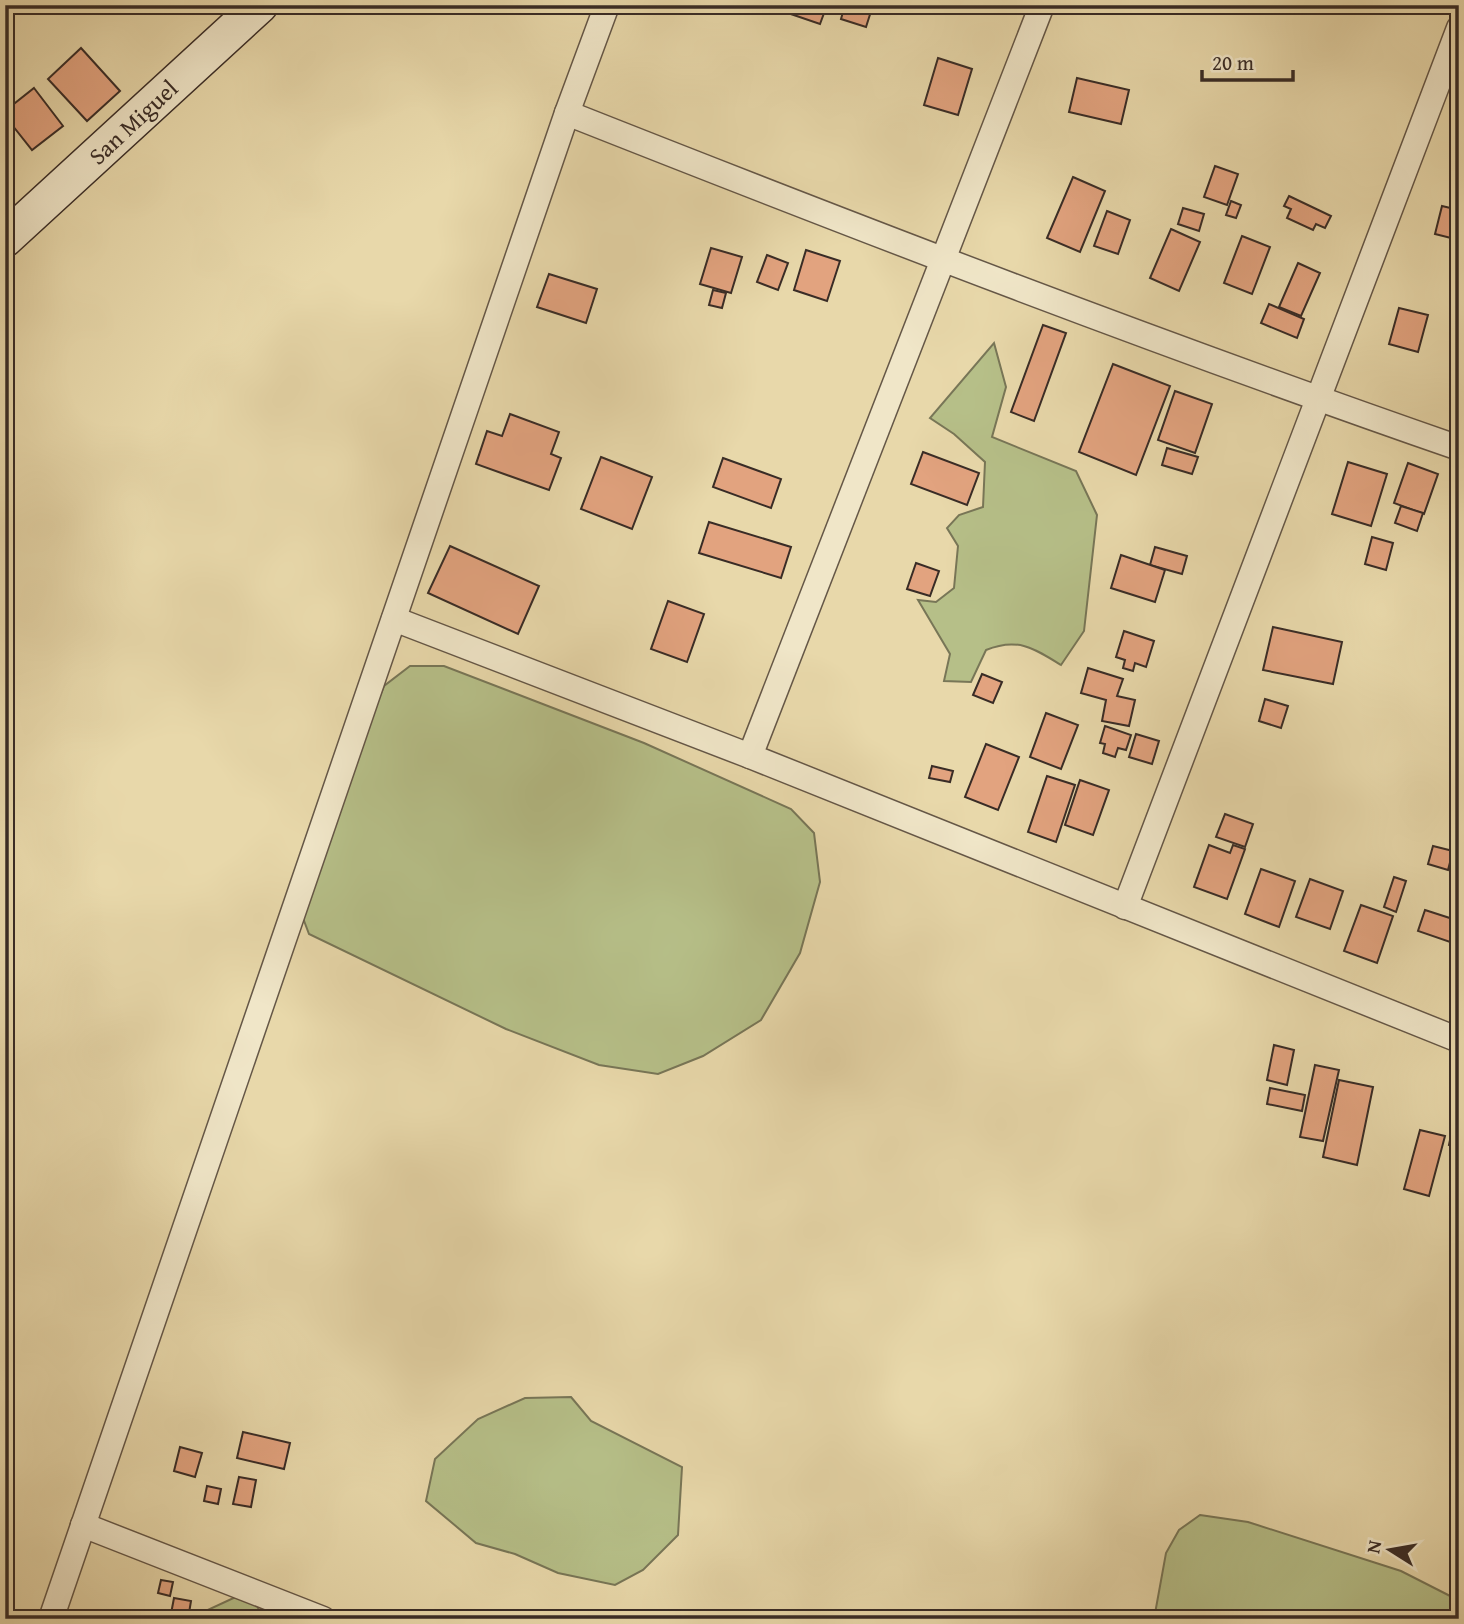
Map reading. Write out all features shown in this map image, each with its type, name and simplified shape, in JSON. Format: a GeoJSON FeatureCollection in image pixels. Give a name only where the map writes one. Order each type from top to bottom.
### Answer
{"type":"FeatureCollection","features":[{"type":"Feature","properties":{"kind":"street","name":"San Miguel"},"geometry":{"type":"LineString","coordinates":[[5,239],[260,5]]}},
{"type":"Feature","properties":{"kind":"street"},"geometry":{"type":"LineString","coordinates":[[51,1619],[567,113],[607,5]]}},
{"type":"Feature","properties":{"kind":"street"},"geometry":{"type":"LineString","coordinates":[[751,756],[1042,5]]}},
{"type":"Feature","properties":{"kind":"street"},"geometry":{"type":"LineString","coordinates":[[1125,907],[1459,28]]}},
{"type":"Feature","properties":{"kind":"street"},"geometry":{"type":"LineString","coordinates":[[567,113],[943,261],[1318,400],[1459,448]]}},
{"type":"Feature","properties":{"kind":"street"},"geometry":{"type":"LineString","coordinates":[[394,619],[751,756],[1459,1040]]}},
{"type":"Feature","properties":{"kind":"street"},"geometry":{"type":"LineString","coordinates":[[83,1525],[323,1619]]}},
{"type":"Feature","properties":{"kind":"green space"},"geometry":{"type":"Polygon","coordinates":[[[994,343],[1006,387],[992,437],[1076,471],[1097,515],[1084,631],[1061,665],[1034,649],[1007,644],[986,650],[971,682],[944,681],[950,654],[918,600],[936,602],[954,588],[958,546],[947,528],[959,515],[983,507],[985,462],[954,434],[930,418],[994,343]]]}},
{"type":"Feature","properties":{"kind":"green space"},"geometry":{"type":"Polygon","coordinates":[[[410,666],[444,666],[644,743],[791,809],[814,833],[820,882],[800,953],[761,1020],[703,1056],[658,1074],[599,1065],[506,1029],[309,934],[303,918],[359,745],[384,686],[410,666]]]}},
{"type":"Feature","properties":{"kind":"green space"},"geometry":{"type":"Polygon","coordinates":[[[571,1397],[591,1421],[682,1467],[678,1535],[643,1570],[615,1585],[558,1573],[515,1554],[476,1543],[426,1501],[435,1459],[478,1419],[525,1398],[571,1397]]]}},
{"type":"Feature","properties":{"kind":"green space"},"geometry":{"type":"Polygon","coordinates":[[[1200,1515],[1248,1522],[1401,1571],[1458,1600],[1459,1619],[1154,1619],[1166,1553],[1179,1530],[1200,1515]]]}},
{"type":"Feature","properties":{"kind":"green space"},"geometry":{"type":"Polygon","coordinates":[[[253,1589],[261,1619],[195,1619],[201,1613],[253,1589]]]}},
{"type":"Feature","properties":{"kind":"building"},"geometry":{"type":"Polygon","coordinates":[[[787,5],[827,5],[820,24],[785,12],[787,5]]]}},
{"type":"Feature","properties":{"kind":"building"},"geometry":{"type":"Polygon","coordinates":[[[845,5],[873,5],[866,27],[841,19],[845,5]]]}},
{"type":"Feature","properties":{"kind":"building"},"geometry":{"type":"Polygon","coordinates":[[[81,48],[120,91],[87,121],[48,79],[81,48]]]}},
{"type":"Feature","properties":{"kind":"building"},"geometry":{"type":"Polygon","coordinates":[[[938,58],[972,69],[958,115],[924,105],[938,58]]]}},
{"type":"Feature","properties":{"kind":"building"},"geometry":{"type":"Polygon","coordinates":[[[1077,78],[1129,90],[1121,124],[1069,112],[1077,78]]]}},
{"type":"Feature","properties":{"kind":"building"},"geometry":{"type":"Polygon","coordinates":[[[34,88],[63,126],[32,150],[5,116],[5,111],[34,88]]]}},
{"type":"Feature","properties":{"kind":"building"},"geometry":{"type":"Polygon","coordinates":[[[1215,166],[1238,174],[1227,205],[1204,197],[1215,166]]]}},
{"type":"Feature","properties":{"kind":"building"},"geometry":{"type":"Polygon","coordinates":[[[1073,177],[1105,191],[1080,252],[1047,238],[1073,177]]]}},
{"type":"Feature","properties":{"kind":"building"},"geometry":{"type":"Polygon","coordinates":[[[1289,196],[1331,216],[1325,228],[1316,224],[1313,230],[1287,218],[1291,209],[1284,206],[1289,196]]]}},
{"type":"Feature","properties":{"kind":"building"},"geometry":{"type":"Polygon","coordinates":[[[1231,201],[1241,205],[1236,218],[1226,215],[1231,201]]]}},
{"type":"Feature","properties":{"kind":"building"},"geometry":{"type":"Polygon","coordinates":[[[1442,206],[1459,210],[1459,240],[1435,234],[1442,206]]]}},
{"type":"Feature","properties":{"kind":"building"},"geometry":{"type":"Polygon","coordinates":[[[1183,208],[1204,214],[1199,231],[1178,224],[1183,208]]]}},
{"type":"Feature","properties":{"kind":"building"},"geometry":{"type":"Polygon","coordinates":[[[1107,211],[1130,220],[1118,254],[1094,246],[1107,211]]]}},
{"type":"Feature","properties":{"kind":"building"},"geometry":{"type":"Polygon","coordinates":[[[1171,229],[1200,242],[1179,291],[1150,278],[1171,229]]]}},
{"type":"Feature","properties":{"kind":"building"},"geometry":{"type":"Polygon","coordinates":[[[1242,236],[1270,247],[1252,294],[1224,283],[1242,236]]]}},
{"type":"Feature","properties":{"kind":"building"},"geometry":{"type":"Polygon","coordinates":[[[711,248],[742,257],[731,293],[700,284],[711,248]]]}},
{"type":"Feature","properties":{"kind":"building"},"geometry":{"type":"Polygon","coordinates":[[[806,250],[840,261],[827,301],[794,290],[806,250]]]}},
{"type":"Feature","properties":{"kind":"building"},"geometry":{"type":"Polygon","coordinates":[[[767,255],[788,263],[778,290],[757,282],[767,255]]]}},
{"type":"Feature","properties":{"kind":"building"},"geometry":{"type":"Polygon","coordinates":[[[1298,263],[1320,273],[1301,316],[1279,307],[1298,263]]]}},
{"type":"Feature","properties":{"kind":"building"},"geometry":{"type":"Polygon","coordinates":[[[549,274],[597,289],[586,323],[537,307],[549,274]]]}},
{"type":"Feature","properties":{"kind":"building"},"geometry":{"type":"Polygon","coordinates":[[[713,290],[726,293],[722,308],[709,305],[713,290]]]}},
{"type":"Feature","properties":{"kind":"building"},"geometry":{"type":"Polygon","coordinates":[[[1269,304],[1304,319],[1297,338],[1261,323],[1269,304]]]}},
{"type":"Feature","properties":{"kind":"building"},"geometry":{"type":"Polygon","coordinates":[[[1399,308],[1428,315],[1418,352],[1389,344],[1399,308]]]}},
{"type":"Feature","properties":{"kind":"building"},"geometry":{"type":"Polygon","coordinates":[[[1043,325],[1066,333],[1034,421],[1011,412],[1043,325]]]}},
{"type":"Feature","properties":{"kind":"building"},"geometry":{"type":"Polygon","coordinates":[[[1113,364],[1170,386],[1136,475],[1079,452],[1113,364]]]}},
{"type":"Feature","properties":{"kind":"building"},"geometry":{"type":"Polygon","coordinates":[[[1175,391],[1212,404],[1195,453],[1158,440],[1175,391]]]}},
{"type":"Feature","properties":{"kind":"building"},"geometry":{"type":"Polygon","coordinates":[[[510,414],[559,432],[551,454],[561,458],[549,490],[476,464],[487,431],[502,436],[510,414]]]}},
{"type":"Feature","properties":{"kind":"building"},"geometry":{"type":"Polygon","coordinates":[[[1167,448],[1198,457],[1192,474],[1162,465],[1167,448]]]}},
{"type":"Feature","properties":{"kind":"building"},"geometry":{"type":"Polygon","coordinates":[[[923,452],[979,473],[967,505],[911,484],[923,452]]]}},
{"type":"Feature","properties":{"kind":"building"},"geometry":{"type":"Polygon","coordinates":[[[601,457],[652,477],[632,529],[581,509],[601,457]]]}},
{"type":"Feature","properties":{"kind":"building"},"geometry":{"type":"Polygon","coordinates":[[[723,458],[781,479],[771,508],[713,487],[723,458]]]}},
{"type":"Feature","properties":{"kind":"building"},"geometry":{"type":"Polygon","coordinates":[[[1348,462],[1387,474],[1371,526],[1332,514],[1348,462]]]}},
{"type":"Feature","properties":{"kind":"building"},"geometry":{"type":"Polygon","coordinates":[[[1408,463],[1438,474],[1424,514],[1394,503],[1408,463]]]}},
{"type":"Feature","properties":{"kind":"building"},"geometry":{"type":"Polygon","coordinates":[[[1401,506],[1423,513],[1417,531],[1395,523],[1401,506]]]}},
{"type":"Feature","properties":{"kind":"building"},"geometry":{"type":"Polygon","coordinates":[[[709,522],[791,547],[781,578],[699,553],[709,522]]]}},
{"type":"Feature","properties":{"kind":"building"},"geometry":{"type":"Polygon","coordinates":[[[1372,537],[1393,543],[1386,570],[1365,564],[1372,537]]]}},
{"type":"Feature","properties":{"kind":"building"},"geometry":{"type":"Polygon","coordinates":[[[450,546],[539,586],[518,634],[428,593],[450,546]]]}},
{"type":"Feature","properties":{"kind":"building"},"geometry":{"type":"Polygon","coordinates":[[[1155,547],[1187,556],[1182,574],[1150,565],[1155,547]]]}},
{"type":"Feature","properties":{"kind":"building"},"geometry":{"type":"Polygon","coordinates":[[[1121,555],[1165,570],[1155,602],[1111,588],[1121,555]]]}},
{"type":"Feature","properties":{"kind":"building"},"geometry":{"type":"Polygon","coordinates":[[[916,563],[939,571],[930,596],[907,589],[916,563]]]}},
{"type":"Feature","properties":{"kind":"building"},"geometry":{"type":"Polygon","coordinates":[[[668,601],[704,614],[687,662],[651,649],[668,601]]]}},
{"type":"Feature","properties":{"kind":"building"},"geometry":{"type":"Polygon","coordinates":[[[1273,627],[1342,642],[1333,684],[1263,670],[1273,627]]]}},
{"type":"Feature","properties":{"kind":"building"},"geometry":{"type":"Polygon","coordinates":[[[1124,631],[1154,641],[1146,667],[1135,663],[1133,671],[1123,668],[1125,660],[1116,657],[1124,631]]]}},
{"type":"Feature","properties":{"kind":"building"},"geometry":{"type":"Polygon","coordinates":[[[1088,668],[1123,679],[1117,696],[1135,700],[1129,726],[1102,721],[1106,700],[1081,693],[1088,668]]]}},
{"type":"Feature","properties":{"kind":"building"},"geometry":{"type":"Polygon","coordinates":[[[982,674],[1002,682],[993,703],[973,695],[982,674]]]}},
{"type":"Feature","properties":{"kind":"building"},"geometry":{"type":"Polygon","coordinates":[[[1265,699],[1288,706],[1281,728],[1259,721],[1265,699]]]}},
{"type":"Feature","properties":{"kind":"building"},"geometry":{"type":"Polygon","coordinates":[[[1046,713],[1078,725],[1061,769],[1030,757],[1046,713]]]}},
{"type":"Feature","properties":{"kind":"building"},"geometry":{"type":"Polygon","coordinates":[[[1105,726],[1131,735],[1126,750],[1118,748],[1115,757],[1103,753],[1105,744],[1100,743],[1105,726]]]}},
{"type":"Feature","properties":{"kind":"building"},"geometry":{"type":"Polygon","coordinates":[[[1136,734],[1159,741],[1152,764],[1129,757],[1136,734]]]}},
{"type":"Feature","properties":{"kind":"building"},"geometry":{"type":"Polygon","coordinates":[[[986,744],[1019,757],[998,810],[965,797],[986,744]]]}},
{"type":"Feature","properties":{"kind":"building"},"geometry":{"type":"Polygon","coordinates":[[[932,766],[953,771],[950,782],[929,778],[932,766]]]}},
{"type":"Feature","properties":{"kind":"building"},"geometry":{"type":"Polygon","coordinates":[[[1047,776],[1075,785],[1056,842],[1028,832],[1047,776]]]}},
{"type":"Feature","properties":{"kind":"building"},"geometry":{"type":"Polygon","coordinates":[[[1080,780],[1109,790],[1093,835],[1065,825],[1080,780]]]}},
{"type":"Feature","properties":{"kind":"building"},"geometry":{"type":"Polygon","coordinates":[[[1225,814],[1253,824],[1245,847],[1216,837],[1225,814]]]}},
{"type":"Feature","properties":{"kind":"building"},"geometry":{"type":"Polygon","coordinates":[[[1209,845],[1230,853],[1233,845],[1245,849],[1227,899],[1194,887],[1209,845]]]}},
{"type":"Feature","properties":{"kind":"building"},"geometry":{"type":"Polygon","coordinates":[[[1433,846],[1453,851],[1448,870],[1428,864],[1433,846]]]}},
{"type":"Feature","properties":{"kind":"building"},"geometry":{"type":"Polygon","coordinates":[[[1261,869],[1295,881],[1279,927],[1245,914],[1261,869]]]}},
{"type":"Feature","properties":{"kind":"building"},"geometry":{"type":"Polygon","coordinates":[[[1394,877],[1406,881],[1396,912],[1384,907],[1394,877]]]}},
{"type":"Feature","properties":{"kind":"building"},"geometry":{"type":"Polygon","coordinates":[[[1310,879],[1343,891],[1330,929],[1296,917],[1310,879]]]}},
{"type":"Feature","properties":{"kind":"building"},"geometry":{"type":"Polygon","coordinates":[[[1361,905],[1393,916],[1377,963],[1344,951],[1361,905]]]}},
{"type":"Feature","properties":{"kind":"building"},"geometry":{"type":"Polygon","coordinates":[[[1425,910],[1459,921],[1453,943],[1418,931],[1425,910]]]}},
{"type":"Feature","properties":{"kind":"building"},"geometry":{"type":"Polygon","coordinates":[[[1274,1045],[1294,1050],[1287,1085],[1267,1080],[1274,1045]]]}},
{"type":"Feature","properties":{"kind":"building"},"geometry":{"type":"Polygon","coordinates":[[[1315,1065],[1339,1070],[1323,1141],[1300,1137],[1315,1065]]]}},
{"type":"Feature","properties":{"kind":"building"},"geometry":{"type":"Polygon","coordinates":[[[1339,1080],[1373,1087],[1357,1165],[1323,1157],[1339,1080]]]}},
{"type":"Feature","properties":{"kind":"building"},"geometry":{"type":"Polygon","coordinates":[[[1270,1088],[1305,1095],[1302,1111],[1267,1104],[1270,1088]]]}},
{"type":"Feature","properties":{"kind":"building"},"geometry":{"type":"Polygon","coordinates":[[[1459,1096],[1459,1147],[1449,1145],[1459,1096]]]}},
{"type":"Feature","properties":{"kind":"building"},"geometry":{"type":"Polygon","coordinates":[[[1420,1130],[1445,1136],[1429,1196],[1404,1189],[1420,1130]]]}},
{"type":"Feature","properties":{"kind":"building"},"geometry":{"type":"Polygon","coordinates":[[[243,1432],[290,1443],[284,1469],[237,1458],[243,1432]]]}},
{"type":"Feature","properties":{"kind":"building"},"geometry":{"type":"Polygon","coordinates":[[[180,1447],[202,1453],[195,1477],[174,1471],[180,1447]]]}},
{"type":"Feature","properties":{"kind":"building"},"geometry":{"type":"Polygon","coordinates":[[[239,1477],[256,1480],[251,1507],[233,1504],[239,1477]]]}},
{"type":"Feature","properties":{"kind":"building"},"geometry":{"type":"Polygon","coordinates":[[[207,1486],[221,1489],[218,1504],[204,1501],[207,1486]]]}},
{"type":"Feature","properties":{"kind":"building"},"geometry":{"type":"Polygon","coordinates":[[[161,1580],[173,1582],[170,1596],[158,1593],[161,1580]]]}},
{"type":"Feature","properties":{"kind":"building"},"geometry":{"type":"Polygon","coordinates":[[[174,1598],[191,1601],[188,1619],[170,1619],[174,1598]]]}}]}
